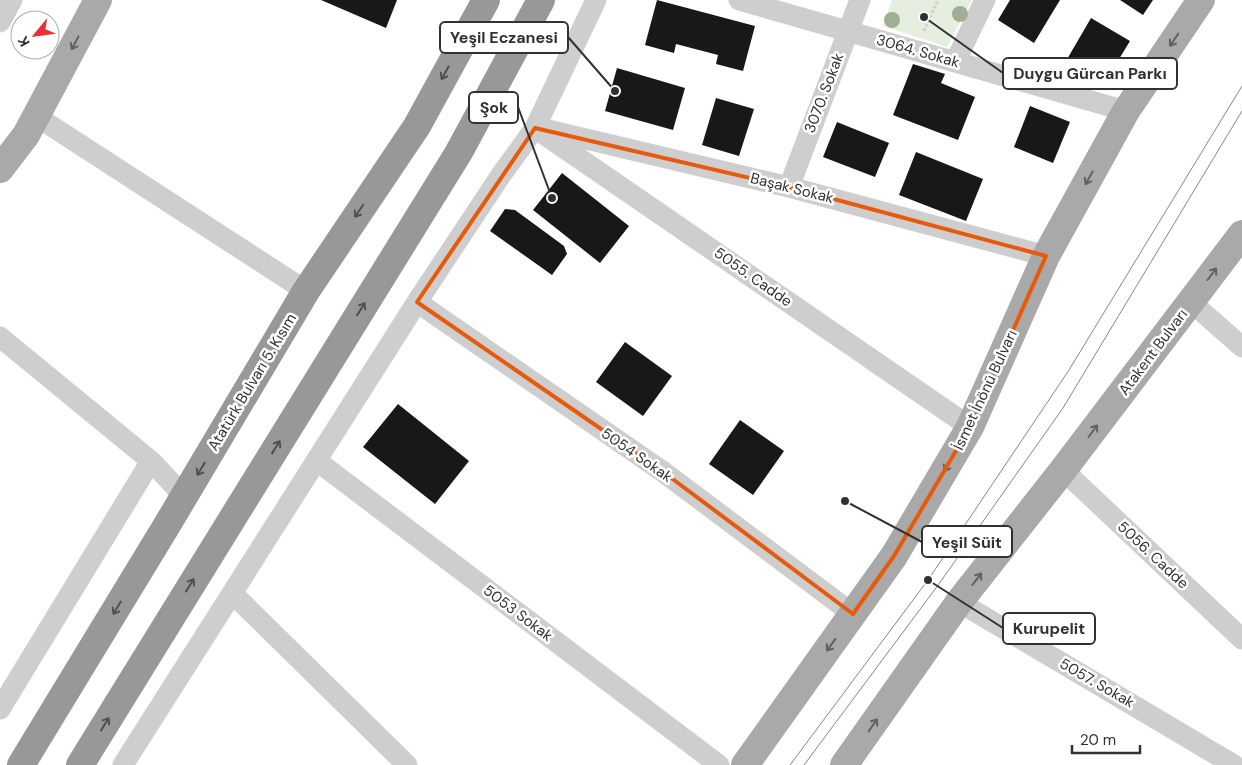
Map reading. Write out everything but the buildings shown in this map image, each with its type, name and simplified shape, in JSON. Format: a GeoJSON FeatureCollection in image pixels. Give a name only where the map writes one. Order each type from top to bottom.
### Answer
{"type":"FeatureCollection","features":[{"type":"Feature","properties":{"kind":"highway","name":"Atatürk Bulvarı 5. Kısım"},"geometry":{"type":"LineString","coordinates":[[21,765],[306,291],[416,126],[486,0]]}},
{"type":"Feature","properties":{"kind":"highway"},"geometry":{"type":"LineString","coordinates":[[80,765],[459,152],[541,0]]}},
{"type":"Feature","properties":{"kind":"main road"},"geometry":{"type":"LineString","coordinates":[[0,169],[26,135],[98,0]]}},
{"type":"Feature","properties":{"kind":"main road","name":"İsmet İnönü Bulvarı"},"geometry":{"type":"LineString","coordinates":[[744,765],[894,556],[970,427],[1046,256],[1126,111],[1201,0]]}},
{"type":"Feature","properties":{"kind":"main road","name":"Atakent Bulvarı"},"geometry":{"type":"LineString","coordinates":[[1063,470],[1242,234]]}},
{"type":"Feature","properties":{"kind":"main road"},"geometry":{"type":"LineString","coordinates":[[844,765],[959,602],[1063,470]]}},
{"type":"Feature","properties":{"kind":"street"},"geometry":{"type":"LineString","coordinates":[[0,22],[12,0]]}},
{"type":"Feature","properties":{"kind":"street"},"geometry":{"type":"LineString","coordinates":[[123,765],[417,302],[501,175],[536,128],[596,0]]}},
{"type":"Feature","properties":{"kind":"street","name":"3064. Sokak"},"geometry":{"type":"LineString","coordinates":[[739,0],[1126,111]]}},
{"type":"Feature","properties":{"kind":"street","name":"3070. Sokak"},"geometry":{"type":"LineString","coordinates":[[789,187],[860,0]]}},
{"type":"Feature","properties":{"kind":"street"},"geometry":{"type":"LineString","coordinates":[[955,62],[985,0]]}},
{"type":"Feature","properties":{"kind":"street"},"geometry":{"type":"LineString","coordinates":[[36,116],[306,291]]}},
{"type":"Feature","properties":{"kind":"street","name":"Başak Sokak"},"geometry":{"type":"LineString","coordinates":[[536,128],[789,187],[1046,256]]}},
{"type":"Feature","properties":{"kind":"street","name":"5055. Cadde"},"geometry":{"type":"LineString","coordinates":[[536,128],[970,427]]}},
{"type":"Feature","properties":{"kind":"street","name":"5054 Sokak"},"geometry":{"type":"LineString","coordinates":[[417,302],[662,471],[853,614]]}},
{"type":"Feature","properties":{"kind":"street"},"geometry":{"type":"LineString","coordinates":[[1191,302],[1242,348]]}},
{"type":"Feature","properties":{"kind":"street"},"geometry":{"type":"LineString","coordinates":[[0,337],[150,461],[184,496]]}},
{"type":"Feature","properties":{"kind":"street"},"geometry":{"type":"LineString","coordinates":[[1,705],[150,461]]}},
{"type":"Feature","properties":{"kind":"street","name":"5053 Sokak"},"geometry":{"type":"LineString","coordinates":[[317,461],[719,765]]}},
{"type":"Feature","properties":{"kind":"street","name":"5056. Cadde"},"geometry":{"type":"LineString","coordinates":[[1063,470],[1242,640]]}},
{"type":"Feature","properties":{"kind":"street"},"geometry":{"type":"LineString","coordinates":[[232,592],[406,765]]}},
{"type":"Feature","properties":{"kind":"street","name":"5057. Sokak"},"geometry":{"type":"LineString","coordinates":[[959,602],[1234,765]]}},
{"type":"Feature","properties":{"kind":"path"},"geometry":{"type":"LineString","coordinates":[[914,50],[938,0]]}},
{"type":"Feature","properties":{"kind":"highlighted area"},"geometry":{"type":"Polygon","coordinates":[[[535,128],[789,187],[1046,256],[970,427],[894,556],[853,614],[662,471],[417,302],[535,128]]]}},
{"type":"Feature","properties":{"kind":"green space"},"geometry":{"type":"Polygon","coordinates":[[[892,0],[972,0],[947,47],[883,26],[892,0]]]}},
{"type":"Feature","properties":{"kind":"tram line"},"geometry":{"type":"LineString","coordinates":[[790,765],[928,580],[1069,370],[1242,86]]}},
{"type":"Feature","properties":{"kind":"tram line"},"geometry":{"type":"LineString","coordinates":[[804,765],[936,588],[1063,408],[1242,111]]}},
{"type":"Feature","properties":{"kind":"place","name":"Duygu Gürcan Parkı"},"geometry":{"type":"Point","coordinates":[924,17]}},
{"type":"Feature","properties":{"kind":"place","name":"Yeşil Eczanesi"},"geometry":{"type":"Point","coordinates":[615,91]}},
{"type":"Feature","properties":{"kind":"place","name":"Şok"},"geometry":{"type":"Point","coordinates":[552,198]}},
{"type":"Feature","properties":{"kind":"place","name":"Yeşil Süit"},"geometry":{"type":"Point","coordinates":[845,501]}},
{"type":"Feature","properties":{"kind":"place","name":"Kurupelit"},"geometry":{"type":"Point","coordinates":[928,580]}}]}
